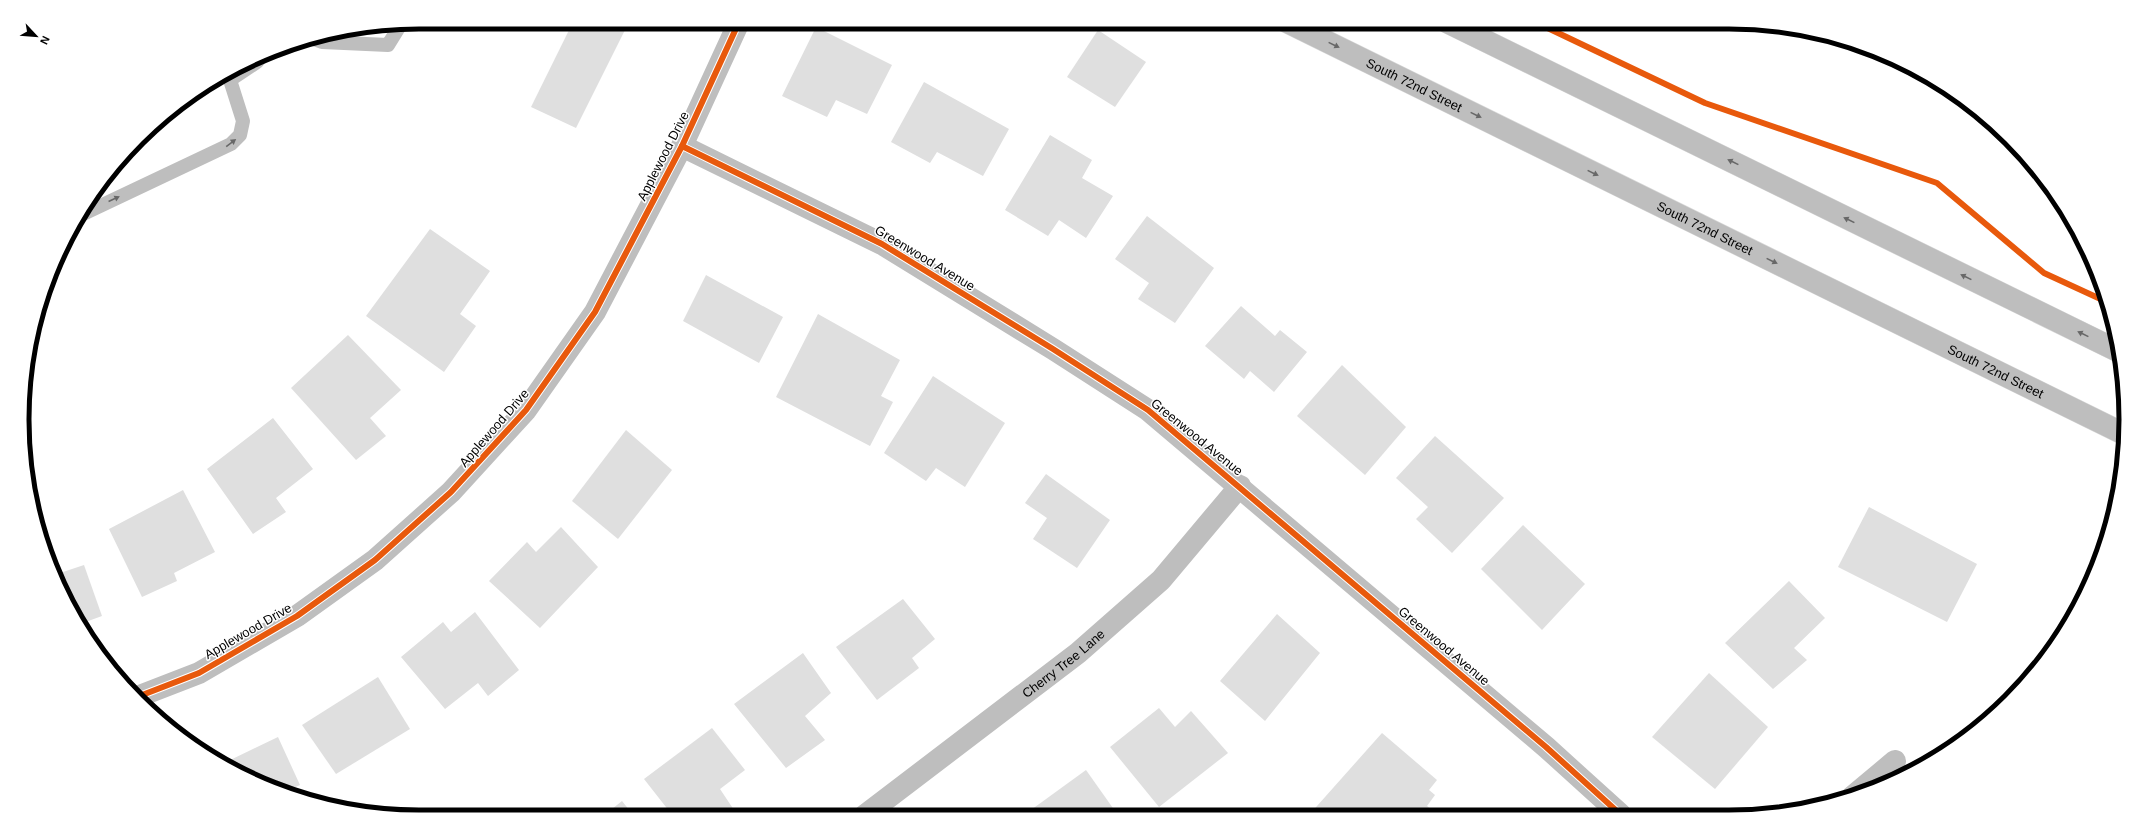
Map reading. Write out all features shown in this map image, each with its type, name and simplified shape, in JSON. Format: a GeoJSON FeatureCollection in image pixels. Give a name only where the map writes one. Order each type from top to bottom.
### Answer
{"type":"FeatureCollection","features":[{"type":"Feature","properties":{"kind":"street","name":"Applewood Drive"},"geometry":{"type":"LineString","coordinates":[[142,695],[199,673],[297,616],[375,560],[451,492],[526,410],[595,312],[682,146],[736,29]]}},
{"type":"Feature","properties":{"kind":"street","name":"South 72nd Street"},"geometry":{"type":"LineString","coordinates":[[1301,29],[2119,431]]}},
{"type":"Feature","properties":{"kind":"street"},"geometry":{"type":"LineString","coordinates":[[1461,29],[2112,348]]}},
{"type":"Feature","properties":{"kind":"street","name":"Greenwood Avenue"},"geometry":{"type":"LineString","coordinates":[[682,146],[889,248],[1053,349],[1148,410],[1240,486],[1546,747],[1616,810]]}},
{"type":"Feature","properties":{"kind":"street","name":"Cherry Tree Lane"},"geometry":{"type":"LineString","coordinates":[[872,810],[1078,653],[1138,601],[1161,580],[1240,486]]}},
{"type":"Feature","properties":{"kind":"street"},"geometry":{"type":"LineString","coordinates":[[1868,784],[1895,761]]}},
{"type":"Feature","properties":{"kind":"lane"},"geometry":{"type":"LineString","coordinates":[[321,41],[388,45],[397,30]]}},
{"type":"Feature","properties":{"kind":"lane"},"geometry":{"type":"LineString","coordinates":[[90,211],[231,144],[240,136],[243,121],[228,79]]}},
{"type":"Feature","properties":{"kind":"building"},"geometry":{"type":"Polygon","coordinates":[[[570,29],[626,29],[576,128],[531,107],[570,29]]]}},
{"type":"Feature","properties":{"kind":"building"},"geometry":{"type":"Polygon","coordinates":[[[815,29],[820,29],[892,65],[867,114],[836,100],[827,117],[782,96],[815,29]]]}},
{"type":"Feature","properties":{"kind":"building"},"geometry":{"type":"Polygon","coordinates":[[[1098,30],[1146,62],[1115,107],[1067,77],[1098,30]]]}},
{"type":"Feature","properties":{"kind":"building"},"geometry":{"type":"Polygon","coordinates":[[[924,82],[1009,129],[983,176],[937,152],[930,163],[891,142],[924,82]]]}},
{"type":"Feature","properties":{"kind":"building"},"geometry":{"type":"Polygon","coordinates":[[[1050,135],[1092,160],[1082,178],[1113,196],[1086,238],[1059,220],[1048,236],[1005,210],[1050,135]]]}},
{"type":"Feature","properties":{"kind":"building"},"geometry":{"type":"Polygon","coordinates":[[[1147,216],[1214,268],[1175,323],[1138,299],[1149,283],[1115,259],[1147,216]]]}},
{"type":"Feature","properties":{"kind":"building"},"geometry":{"type":"Polygon","coordinates":[[[430,229],[490,271],[460,314],[476,326],[444,372],[366,316],[430,229]]]}},
{"type":"Feature","properties":{"kind":"building"},"geometry":{"type":"Polygon","coordinates":[[[706,275],[783,317],[759,363],[683,321],[706,275]]]}},
{"type":"Feature","properties":{"kind":"building"},"geometry":{"type":"Polygon","coordinates":[[[1241,306],[1275,336],[1280,330],[1307,352],[1274,392],[1250,371],[1244,379],[1205,346],[1241,306]]]}},
{"type":"Feature","properties":{"kind":"building"},"geometry":{"type":"Polygon","coordinates":[[[818,314],[900,360],[881,396],[893,402],[870,446],[776,397],[818,314]]]}},
{"type":"Feature","properties":{"kind":"building"},"geometry":{"type":"Polygon","coordinates":[[[348,335],[401,390],[370,418],[386,436],[356,460],[291,388],[348,335]]]}},
{"type":"Feature","properties":{"kind":"building"},"geometry":{"type":"Polygon","coordinates":[[[1342,365],[1406,427],[1365,475],[1297,416],[1342,365]]]}},
{"type":"Feature","properties":{"kind":"building"},"geometry":{"type":"Polygon","coordinates":[[[933,376],[1005,423],[965,487],[936,468],[926,481],[884,453],[933,376]]]}},
{"type":"Feature","properties":{"kind":"building"},"geometry":{"type":"Polygon","coordinates":[[[273,418],[313,469],[276,498],[286,512],[253,534],[207,469],[273,418]]]}},
{"type":"Feature","properties":{"kind":"building"},"geometry":{"type":"Polygon","coordinates":[[[626,430],[672,470],[618,539],[572,501],[626,430]]]}},
{"type":"Feature","properties":{"kind":"building"},"geometry":{"type":"Polygon","coordinates":[[[1435,436],[1504,498],[1452,553],[1416,519],[1428,507],[1396,478],[1435,436]]]}},
{"type":"Feature","properties":{"kind":"building"},"geometry":{"type":"Polygon","coordinates":[[[1046,474],[1110,520],[1077,568],[1033,539],[1047,518],[1025,503],[1046,474]]]}},
{"type":"Feature","properties":{"kind":"building"},"geometry":{"type":"Polygon","coordinates":[[[183,490],[215,552],[174,573],[177,581],[142,597],[109,529],[183,490]]]}},
{"type":"Feature","properties":{"kind":"building"},"geometry":{"type":"Polygon","coordinates":[[[1869,507],[1977,564],[1947,622],[1838,567],[1869,507]]]}},
{"type":"Feature","properties":{"kind":"building"},"geometry":{"type":"Polygon","coordinates":[[[1523,525],[1585,584],[1542,630],[1481,569],[1523,525]]]}},
{"type":"Feature","properties":{"kind":"building"},"geometry":{"type":"Polygon","coordinates":[[[561,527],[598,567],[540,628],[489,581],[527,542],[536,552],[561,527]]]}},
{"type":"Feature","properties":{"kind":"building"},"geometry":{"type":"Polygon","coordinates":[[[84,565],[102,616],[86,622],[69,592],[61,573],[84,565]]]}},
{"type":"Feature","properties":{"kind":"building"},"geometry":{"type":"Polygon","coordinates":[[[1789,581],[1825,618],[1794,648],[1807,660],[1773,689],[1725,643],[1789,581]]]}},
{"type":"Feature","properties":{"kind":"building"},"geometry":{"type":"Polygon","coordinates":[[[903,599],[935,639],[912,658],[919,668],[877,700],[836,647],[903,599]]]}},
{"type":"Feature","properties":{"kind":"building"},"geometry":{"type":"Polygon","coordinates":[[[475,612],[519,670],[488,696],[478,683],[445,709],[401,657],[443,622],[451,632],[475,612]]]}},
{"type":"Feature","properties":{"kind":"building"},"geometry":{"type":"Polygon","coordinates":[[[1277,614],[1320,653],[1265,721],[1220,681],[1277,614]]]}},
{"type":"Feature","properties":{"kind":"building"},"geometry":{"type":"Polygon","coordinates":[[[803,653],[831,693],[805,716],[825,740],[786,768],[734,704],[803,653]]]}},
{"type":"Feature","properties":{"kind":"building"},"geometry":{"type":"Polygon","coordinates":[[[1709,673],[1768,727],[1715,789],[1652,737],[1709,673]]]}},
{"type":"Feature","properties":{"kind":"building"},"geometry":{"type":"Polygon","coordinates":[[[378,677],[410,729],[336,774],[302,725],[378,677]]]}},
{"type":"Feature","properties":{"kind":"building"},"geometry":{"type":"Polygon","coordinates":[[[1159,708],[1175,727],[1191,711],[1228,753],[1159,807],[1110,747],[1159,708]]]}},
{"type":"Feature","properties":{"kind":"building"},"geometry":{"type":"Polygon","coordinates":[[[712,728],[745,770],[720,789],[734,810],[668,810],[644,779],[712,728]]]}},
{"type":"Feature","properties":{"kind":"building"},"geometry":{"type":"Polygon","coordinates":[[[1382,733],[1437,780],[1429,790],[1435,795],[1427,806],[1432,810],[1313,810],[1382,733]]]}},
{"type":"Feature","properties":{"kind":"building"},"geometry":{"type":"Polygon","coordinates":[[[278,737],[300,785],[292,788],[247,770],[229,761],[278,737]]]}},
{"type":"Feature","properties":{"kind":"building"},"geometry":{"type":"Polygon","coordinates":[[[1086,770],[1114,810],[1031,810],[1086,770]]]}},
{"type":"Feature","properties":{"kind":"building"},"geometry":{"type":"Polygon","coordinates":[[[622,801],[629,810],[611,810],[622,801]]]}},
{"type":"Feature","properties":{"kind":"cycle path"},"geometry":{"type":"LineString","coordinates":[[142,695],[199,673],[297,616],[375,560],[451,492],[526,410],[595,312],[682,146],[736,29]]}},
{"type":"Feature","properties":{"kind":"cycle path"},"geometry":{"type":"LineString","coordinates":[[1550,29],[1705,103],[1937,183],[2044,273],[2100,299]]}},
{"type":"Feature","properties":{"kind":"cycle path"},"geometry":{"type":"LineString","coordinates":[[682,146],[882,244],[1053,349],[1148,410],[1546,747],[1616,810]]}}]}
